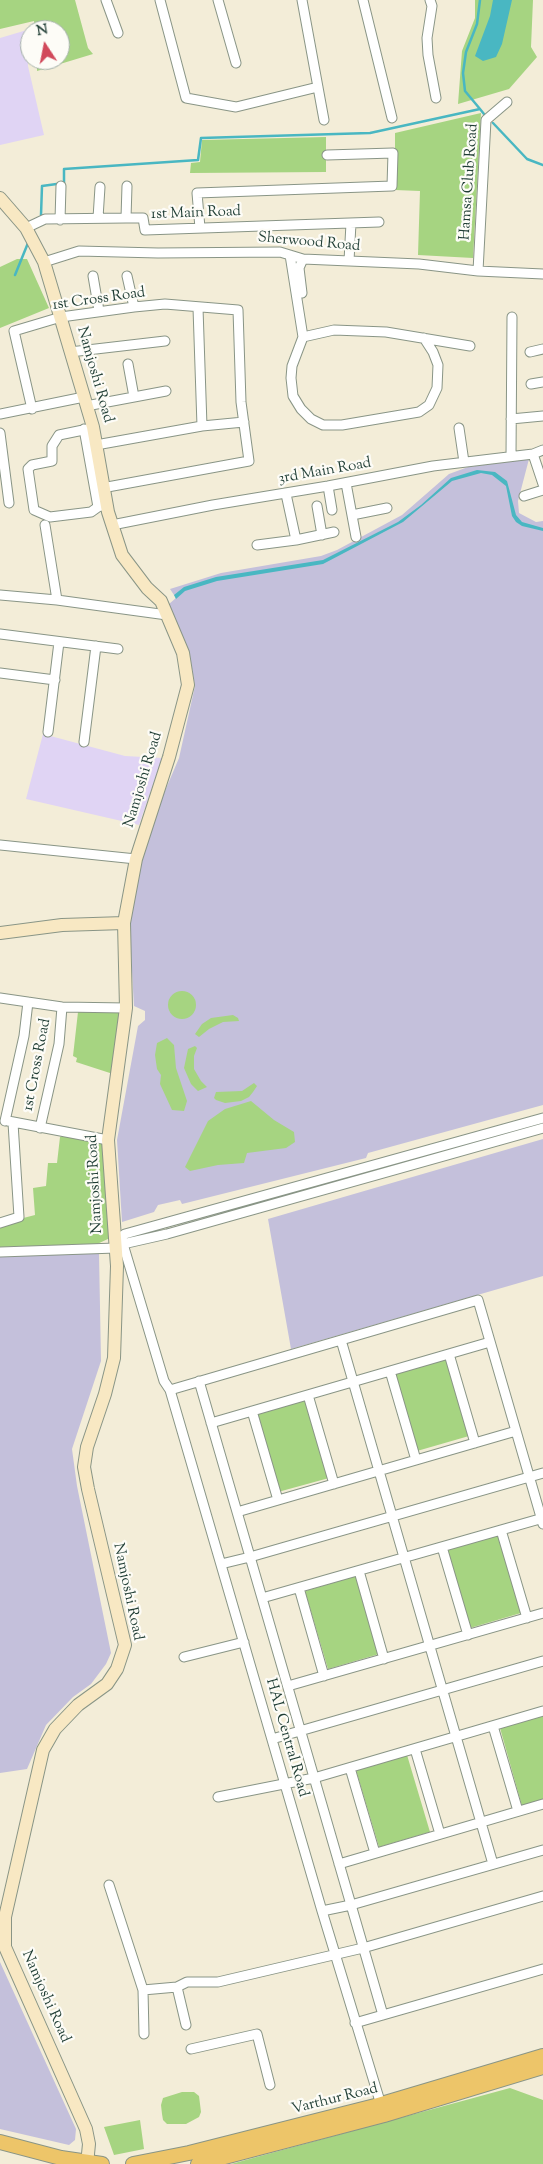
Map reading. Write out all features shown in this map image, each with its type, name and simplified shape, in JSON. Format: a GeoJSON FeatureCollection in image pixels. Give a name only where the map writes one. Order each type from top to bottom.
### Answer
{"type":"FeatureCollection","features":[{"type":"Feature","properties":{"kind":"main road","name":"Namjoshi Road"},"geometry":{"type":"LineString","coordinates":[[2,203],[26,228],[44,262],[85,401],[88,429],[96,445],[102,488],[102,506],[112,525],[122,555],[147,588],[161,602],[183,653],[188,685],[169,757],[136,859],[124,923],[126,1008],[108,1140],[118,1244],[114,1358],[105,1394],[87,1447],[84,1467],[125,1645],[117,1669],[106,1684],[78,1705],[55,1729],[44,1750],[5,1917],[5,1947],[86,2129],[92,2163]]}},
{"type":"Feature","properties":{"kind":"main road"},"geometry":{"type":"LineString","coordinates":[[0,932],[62,925],[124,923]]}},
{"type":"Feature","properties":{"kind":"main road","name":"Varthur Road"},"geometry":{"type":"LineString","coordinates":[[133,2164],[382,2110],[543,2056]]}},
{"type":"Feature","properties":{"kind":"main road","name":"Varthur Road"},"geometry":{"type":"LineString","coordinates":[[198,2164],[382,2110],[543,2067]]}},
{"type":"Feature","properties":{"kind":"main road"},"geometry":{"type":"LineString","coordinates":[[0,2142],[61,2158],[92,2163]]}},
{"type":"Feature","properties":{"kind":"main road"},"geometry":{"type":"LineString","coordinates":[[0,2151],[52,2164]]}},
{"type":"Feature","properties":{"kind":"street"},"geometry":{"type":"LineString","coordinates":[[106,0],[118,33]]}},
{"type":"Feature","properties":{"kind":"street"},"geometry":{"type":"LineString","coordinates":[[160,0],[186,98],[236,107],[318,87]]}},
{"type":"Feature","properties":{"kind":"street"},"geometry":{"type":"LineString","coordinates":[[218,0],[236,63]]}},
{"type":"Feature","properties":{"kind":"street"},"geometry":{"type":"LineString","coordinates":[[302,0],[324,120]]}},
{"type":"Feature","properties":{"kind":"street"},"geometry":{"type":"LineString","coordinates":[[363,0],[392,118]]}},
{"type":"Feature","properties":{"kind":"street"},"geometry":{"type":"LineString","coordinates":[[430,0],[432,6],[427,38],[428,55],[436,98]]}},
{"type":"Feature","properties":{"kind":"street","name":"Hamsa Club Road"},"geometry":{"type":"LineString","coordinates":[[478,272],[486,120],[507,102]]}},
{"type":"Feature","properties":{"kind":"street"},"geometry":{"type":"LineString","coordinates":[[200,228],[197,193],[392,186],[393,153],[327,155]]}},
{"type":"Feature","properties":{"kind":"street"},"geometry":{"type":"LineString","coordinates":[[60,220],[62,186]]}},
{"type":"Feature","properties":{"kind":"street"},"geometry":{"type":"LineString","coordinates":[[126,218],[127,186]]}},
{"type":"Feature","properties":{"kind":"street"},"geometry":{"type":"LineString","coordinates":[[98,218],[100,187]]}},
{"type":"Feature","properties":{"kind":"street","name":"1st Main Road"},"geometry":{"type":"LineString","coordinates":[[26,228],[45,219],[98,218],[143,218],[145,230],[380,222]]}},
{"type":"Feature","properties":{"kind":"street"},"geometry":{"type":"LineString","coordinates":[[349,261],[351,222]]}},
{"type":"Feature","properties":{"kind":"street","name":"Sherwood Road"},"geometry":{"type":"LineString","coordinates":[[44,262],[79,250],[158,253],[280,252],[303,259],[419,264],[478,272],[543,274]]}},
{"type":"Feature","properties":{"kind":"street"},"geometry":{"type":"LineString","coordinates":[[290,255],[305,336]]}},
{"type":"Feature","properties":{"kind":"street"},"geometry":{"type":"LineString","coordinates":[[303,259],[299,268],[305,336],[292,366],[291,378],[293,396],[301,409],[311,419],[323,425],[332,426],[380,420],[419,412],[429,405],[437,388],[438,365],[433,352],[424,338]]}},
{"type":"Feature","properties":{"kind":"street"},"geometry":{"type":"LineString","coordinates":[[93,276],[99,311]]}},
{"type":"Feature","properties":{"kind":"street"},"geometry":{"type":"LineString","coordinates":[[127,276],[134,307]]}},
{"type":"Feature","properties":{"kind":"street","name":"1st Cross Road"},"geometry":{"type":"LineString","coordinates":[[32,408],[14,331],[61,317],[165,304],[238,310],[241,402],[244,422]]}},
{"type":"Feature","properties":{"kind":"street"},"geometry":{"type":"LineString","coordinates":[[198,308],[202,426]]}},
{"type":"Feature","properties":{"kind":"street"},"geometry":{"type":"LineString","coordinates":[[511,456],[512,318]]}},
{"type":"Feature","properties":{"kind":"street"},"geometry":{"type":"LineString","coordinates":[[305,336],[334,330],[393,332],[470,346]]}},
{"type":"Feature","properties":{"kind":"street"},"geometry":{"type":"LineString","coordinates":[[70,352],[166,341]]}},
{"type":"Feature","properties":{"kind":"street"},"geometry":{"type":"LineString","coordinates":[[530,352],[543,349]]}},
{"type":"Feature","properties":{"kind":"street"},"geometry":{"type":"LineString","coordinates":[[128,364],[134,397]]}},
{"type":"Feature","properties":{"kind":"street"},"geometry":{"type":"LineString","coordinates":[[531,384],[543,382]]}},
{"type":"Feature","properties":{"kind":"street"},"geometry":{"type":"LineString","coordinates":[[0,414],[32,408],[134,397],[166,391]]}},
{"type":"Feature","properties":{"kind":"street"},"geometry":{"type":"LineString","coordinates":[[511,418],[543,416]]}},
{"type":"Feature","properties":{"kind":"street"},"geometry":{"type":"LineString","coordinates":[[96,445],[202,426],[244,422],[249,461],[102,488]]}},
{"type":"Feature","properties":{"kind":"street"},"geometry":{"type":"LineString","coordinates":[[459,428],[464,462]]}},
{"type":"Feature","properties":{"kind":"street"},"geometry":{"type":"LineString","coordinates":[[88,429],[102,506],[91,512],[50,517],[34,510],[28,469],[32,464],[52,461],[52,446],[59,435],[88,429]]}},
{"type":"Feature","properties":{"kind":"street"},"geometry":{"type":"LineString","coordinates":[[0,433],[9,503]]}},
{"type":"Feature","properties":{"kind":"street","name":"3rd Main Road"},"geometry":{"type":"LineString","coordinates":[[112,525],[214,505],[464,462],[534,454],[543,450]]}},
{"type":"Feature","properties":{"kind":"street"},"geometry":{"type":"LineString","coordinates":[[534,454],[543,484]]}},
{"type":"Feature","properties":{"kind":"street"},"geometry":{"type":"LineString","coordinates":[[346,483],[356,537]]}},
{"type":"Feature","properties":{"kind":"street"},"geometry":{"type":"LineString","coordinates":[[328,486],[332,510]]}},
{"type":"Feature","properties":{"kind":"street"},"geometry":{"type":"LineString","coordinates":[[524,496],[543,490]]}},
{"type":"Feature","properties":{"kind":"street"},"geometry":{"type":"LineString","coordinates":[[286,494],[296,540]]}},
{"type":"Feature","properties":{"kind":"street"},"geometry":{"type":"LineString","coordinates":[[317,506],[322,535]]}},
{"type":"Feature","properties":{"kind":"street"},"geometry":{"type":"LineString","coordinates":[[352,515],[387,508]]}},
{"type":"Feature","properties":{"kind":"street"},"geometry":{"type":"LineString","coordinates":[[45,525],[57,600]]}},
{"type":"Feature","properties":{"kind":"street"},"geometry":{"type":"LineString","coordinates":[[256,545],[296,540],[334,532]]}},
{"type":"Feature","properties":{"kind":"street"},"geometry":{"type":"LineString","coordinates":[[0,594],[166,615]]}},
{"type":"Feature","properties":{"kind":"street"},"geometry":{"type":"LineString","coordinates":[[0,634],[118,649]]}},
{"type":"Feature","properties":{"kind":"street"},"geometry":{"type":"LineString","coordinates":[[48,732],[59,642]]}},
{"type":"Feature","properties":{"kind":"street"},"geometry":{"type":"LineString","coordinates":[[84,742],[96,646]]}},
{"type":"Feature","properties":{"kind":"street"},"geometry":{"type":"LineString","coordinates":[[0,673],[54,680]]}},
{"type":"Feature","properties":{"kind":"street"},"geometry":{"type":"LineString","coordinates":[[0,845],[136,859]]}},
{"type":"Feature","properties":{"kind":"street"},"geometry":{"type":"LineString","coordinates":[[0,932],[0,937]]}},
{"type":"Feature","properties":{"kind":"street"},"geometry":{"type":"LineString","coordinates":[[0,998],[62,1007],[126,1008]]}},
{"type":"Feature","properties":{"kind":"street"},"geometry":{"type":"LineString","coordinates":[[0,1223],[19,1217],[6,1121],[24,1036],[28,1002]]}},
{"type":"Feature","properties":{"kind":"street","name":"1st Cross Road"},"geometry":{"type":"LineString","coordinates":[[40,1128],[59,1044],[62,1007]]}},
{"type":"Feature","properties":{"kind":"street"},"geometry":{"type":"LineString","coordinates":[[118,1244],[124,1234],[543,1118]]}},
{"type":"Feature","properties":{"kind":"street"},"geometry":{"type":"LineString","coordinates":[[6,1121],[108,1140]]}},
{"type":"Feature","properties":{"kind":"street"},"geometry":{"type":"LineString","coordinates":[[0,1252],[118,1244],[167,1234],[543,1128]]}},
{"type":"Feature","properties":{"kind":"street","name":"HAL Central Road"},"geometry":{"type":"LineString","coordinates":[[118,1244],[164,1380],[170,1390],[382,2110]]}},
{"type":"Feature","properties":{"kind":"street"},"geometry":{"type":"LineString","coordinates":[[170,1390],[478,1300],[542,1520],[262,1598]]}},
{"type":"Feature","properties":{"kind":"street"},"geometry":{"type":"LineString","coordinates":[[341,1340],[493,1864]]}},
{"type":"Feature","properties":{"kind":"street"},"geometry":{"type":"LineString","coordinates":[[211,1423],[490,1342]]}},
{"type":"Feature","properties":{"kind":"street"},"geometry":{"type":"LineString","coordinates":[[449,1354],[475,1443]]}},
{"type":"Feature","properties":{"kind":"street"},"geometry":{"type":"LineString","coordinates":[[390,1371],[416,1460]]}},
{"type":"Feature","properties":{"kind":"street"},"geometry":{"type":"LineString","coordinates":[[199,1381],[383,2015]]}},
{"type":"Feature","properties":{"kind":"street"},"geometry":{"type":"LineString","coordinates":[[308,1395],[334,1484]]}},
{"type":"Feature","properties":{"kind":"street"},"geometry":{"type":"LineString","coordinates":[[252,1411],[278,1500]]}},
{"type":"Feature","properties":{"kind":"street"},"geometry":{"type":"LineString","coordinates":[[237,1512],[516,1431]]}},
{"type":"Feature","properties":{"kind":"street"},"geometry":{"type":"LineString","coordinates":[[221,1564],[543,1473]]}},
{"type":"Feature","properties":{"kind":"street"},"geometry":{"type":"LineString","coordinates":[[501,1530],[527,1618]]}},
{"type":"Feature","properties":{"kind":"street"},"geometry":{"type":"LineString","coordinates":[[442,1547],[468,1635]]}},
{"type":"Feature","properties":{"kind":"street"},"geometry":{"type":"LineString","coordinates":[[359,1571],[384,1659]]}},
{"type":"Feature","properties":{"kind":"street"},"geometry":{"type":"LineString","coordinates":[[299,1588],[324,1676]]}},
{"type":"Feature","properties":{"kind":"street"},"geometry":{"type":"LineString","coordinates":[[288,1686],[543,1613]]}},
{"type":"Feature","properties":{"kind":"street"},"geometry":{"type":"LineString","coordinates":[[184,1657],[244,1642]]}},
{"type":"Feature","properties":{"kind":"street"},"geometry":{"type":"LineString","coordinates":[[272,1739],[543,1661]]}},
{"type":"Feature","properties":{"kind":"street"},"geometry":{"type":"LineString","coordinates":[[218,1797],[314,1778],[543,1711]]}},
{"type":"Feature","properties":{"kind":"street"},"geometry":{"type":"LineString","coordinates":[[493,1726],[518,1811]]}},
{"type":"Feature","properties":{"kind":"street"},"geometry":{"type":"LineString","coordinates":[[415,1749],[440,1834]]}},
{"type":"Feature","properties":{"kind":"street"},"geometry":{"type":"LineString","coordinates":[[350,1768],[375,1853]]}},
{"type":"Feature","properties":{"kind":"street"},"geometry":{"type":"LineString","coordinates":[[339,1864],[543,1804]]}},
{"type":"Feature","properties":{"kind":"street"},"geometry":{"type":"LineString","coordinates":[[322,1911],[351,1905],[543,1850]]}},
{"type":"Feature","properties":{"kind":"street"},"geometry":{"type":"LineString","coordinates":[[110,1885],[142,1990],[144,2034]]}},
{"type":"Feature","properties":{"kind":"street"},"geometry":{"type":"LineString","coordinates":[[142,1990],[177,1987],[187,1982],[218,1982],[364,1948],[543,1896]]}},
{"type":"Feature","properties":{"kind":"street"},"geometry":{"type":"LineString","coordinates":[[355,2022],[543,1968]]}},
{"type":"Feature","properties":{"kind":"street"},"geometry":{"type":"LineString","coordinates":[[177,1987],[186,2025]]}},
{"type":"Feature","properties":{"kind":"street"},"geometry":{"type":"LineString","coordinates":[[191,2049],[257,2034],[270,2085]]}},
{"type":"Feature","properties":{"kind":"shaded area"},"geometry":{"type":"Polygon","coordinates":[[[20,32],[20,70],[29,70],[44,135],[0,145],[0,38],[20,32]]]}},
{"type":"Feature","properties":{"kind":"shaded area"},"geometry":{"type":"Polygon","coordinates":[[[529,459],[518,501],[519,513],[536,522],[543,521],[543,1105],[368,1153],[366,1158],[182,1204],[180,1200],[158,1205],[154,1212],[122,1222],[117,1140],[138,1026],[145,1020],[145,1011],[134,1006],[129,918],[140,863],[159,805],[179,758],[195,686],[189,651],[169,604],[176,598],[170,589],[221,573],[321,556],[337,550],[402,515],[449,474],[468,467],[529,459]]]}},
{"type":"Feature","properties":{"kind":"shaded area"},"geometry":{"type":"Polygon","coordinates":[[[43,734],[125,756],[162,758],[139,825],[26,799],[43,734]]]}},
{"type":"Feature","properties":{"kind":"shaded area"},"geometry":{"type":"Polygon","coordinates":[[[543,1139],[543,1276],[291,1349],[268,1219],[543,1139]]]}},
{"type":"Feature","properties":{"kind":"shaded area"},"geometry":{"type":"Polygon","coordinates":[[[99,1253],[101,1361],[72,1449],[77,1486],[111,1653],[106,1664],[91,1684],[73,1697],[46,1725],[27,1769],[0,1773],[0,1255],[99,1253]]]}},
{"type":"Feature","properties":{"kind":"shaded area"},"geometry":{"type":"Polygon","coordinates":[[[0,1962],[76,2129],[75,2140],[69,2145],[0,2129],[0,1962]]]}},
{"type":"Feature","properties":{"kind":"green space"},"geometry":{"type":"Polygon","coordinates":[[[0,0],[75,0],[88,48],[93,54],[70,61],[70,20],[20,20],[20,24],[0,29],[0,0]]]}},
{"type":"Feature","properties":{"kind":"green space"},"geometry":{"type":"Polygon","coordinates":[[[475,0],[533,0],[531,47],[537,57],[509,89],[458,104],[462,51],[475,18],[475,0]]]}},
{"type":"Feature","properties":{"kind":"green space"},"geometry":{"type":"Polygon","coordinates":[[[481,113],[473,258],[418,255],[420,191],[395,190],[395,133],[481,113]]]}},
{"type":"Feature","properties":{"kind":"green space"},"geometry":{"type":"Polygon","coordinates":[[[326,137],[326,172],[190,173],[191,163],[200,162],[202,140],[326,137]]]}},
{"type":"Feature","properties":{"kind":"green space"},"geometry":{"type":"Polygon","coordinates":[[[17,259],[27,259],[49,308],[0,328],[0,267],[17,259]]]}},
{"type":"Feature","properties":{"kind":"green space"},"geometry":{"type":"Polygon","coordinates":[[[182,991],[192,995],[196,1005],[192,1015],[182,1019],[172,1015],[168,1005],[172,995],[182,991]]]}},
{"type":"Feature","properties":{"kind":"green space"},"geometry":{"type":"Polygon","coordinates":[[[122,1011],[113,1074],[76,1062],[77,1058],[73,1056],[78,1012],[122,1011]]]}},
{"type":"Feature","properties":{"kind":"green space"},"geometry":{"type":"Polygon","coordinates":[[[233,1015],[239,1021],[223,1022],[199,1037],[195,1034],[202,1024],[211,1018],[233,1015]]]}},
{"type":"Feature","properties":{"kind":"green space"},"geometry":{"type":"Polygon","coordinates":[[[167,1038],[174,1045],[176,1068],[187,1101],[184,1111],[172,1110],[160,1084],[161,1075],[157,1069],[155,1055],[157,1043],[167,1038]]]}},
{"type":"Feature","properties":{"kind":"green space"},"geometry":{"type":"Polygon","coordinates":[[[195,1046],[197,1048],[194,1056],[194,1069],[207,1087],[198,1091],[191,1084],[184,1068],[188,1049],[195,1046]]]}},
{"type":"Feature","properties":{"kind":"green space"},"geometry":{"type":"Polygon","coordinates":[[[254,1083],[257,1086],[253,1092],[249,1097],[241,1101],[225,1103],[214,1098],[216,1092],[242,1091],[254,1083]]]}},
{"type":"Feature","properties":{"kind":"green space"},"geometry":{"type":"Polygon","coordinates":[[[251,1101],[274,1120],[294,1132],[295,1142],[286,1148],[247,1153],[244,1163],[218,1165],[190,1171],[185,1167],[208,1121],[225,1109],[251,1101]]]}},
{"type":"Feature","properties":{"kind":"green space"},"geometry":{"type":"Polygon","coordinates":[[[66,1133],[103,1142],[110,1238],[95,1245],[0,1247],[0,1224],[35,1215],[33,1188],[46,1186],[48,1163],[57,1163],[60,1137],[66,1133]]]}},
{"type":"Feature","properties":{"kind":"green space"},"geometry":{"type":"Polygon","coordinates":[[[446,1358],[469,1436],[417,1451],[394,1373],[446,1358]]]}},
{"type":"Feature","properties":{"kind":"green space"},"geometry":{"type":"Polygon","coordinates":[[[307,1400],[329,1478],[278,1492],[256,1414],[307,1400]]]}},
{"type":"Feature","properties":{"kind":"green space"},"geometry":{"type":"Polygon","coordinates":[[[498,1535],[521,1613],[470,1628],[447,1550],[498,1535]]]}},
{"type":"Feature","properties":{"kind":"green space"},"geometry":{"type":"Polygon","coordinates":[[[356,1576],[379,1654],[328,1669],[305,1591],[356,1576]]]}},
{"type":"Feature","properties":{"kind":"green space"},"geometry":{"type":"Polygon","coordinates":[[[543,1715],[543,1800],[522,1806],[500,1728],[543,1715]]]}},
{"type":"Feature","properties":{"kind":"green space"},"geometry":{"type":"Polygon","coordinates":[[[407,1755],[430,1832],[379,1847],[356,1770],[407,1755]]]}},
{"type":"Feature","properties":{"kind":"green space"},"geometry":{"type":"Polygon","coordinates":[[[510,2088],[543,2100],[543,2164],[231,2164],[510,2088]]]}},
{"type":"Feature","properties":{"kind":"green space"},"geometry":{"type":"Polygon","coordinates":[[[182,2092],[194,2092],[199,2096],[201,2112],[199,2117],[186,2124],[167,2124],[163,2120],[162,2114],[161,2105],[163,2098],[182,2092]]]}},
{"type":"Feature","properties":{"kind":"green space"},"geometry":{"type":"Polygon","coordinates":[[[140,2120],[144,2149],[114,2155],[104,2127],[140,2120]]]}},
{"type":"Feature","properties":{"kind":"water"},"geometry":{"type":"Polygon","coordinates":[[[493,0],[512,0],[502,44],[496,57],[483,61],[475,56],[490,16],[493,0]]]}},
{"type":"Feature","properties":{"kind":"water"},"geometry":{"type":"Polygon","coordinates":[[[477,470],[495,472],[507,481],[516,515],[522,522],[543,528],[543,531],[522,526],[516,522],[512,516],[506,486],[492,475],[481,473],[452,481],[403,522],[323,564],[217,581],[185,591],[176,599],[174,595],[184,587],[216,577],[323,560],[398,522],[421,505],[451,478],[477,470]]]}},
{"type":"Feature","properties":{"kind":"waterway"},"geometry":{"type":"LineString","coordinates":[[480,0],[477,24],[466,52],[463,73],[465,91],[480,109]]}},
{"type":"Feature","properties":{"kind":"waterway"},"geometry":{"type":"LineString","coordinates":[[41,215],[42,186],[64,183],[64,169],[198,160],[201,138],[370,133],[480,109],[484,114]]}},
{"type":"Feature","properties":{"kind":"waterway"},"geometry":{"type":"LineString","coordinates":[[493,123],[527,159],[543,165]]}},
{"type":"Feature","properties":{"kind":"waterway"},"geometry":{"type":"LineString","coordinates":[[15,275],[28,243]]}}]}
